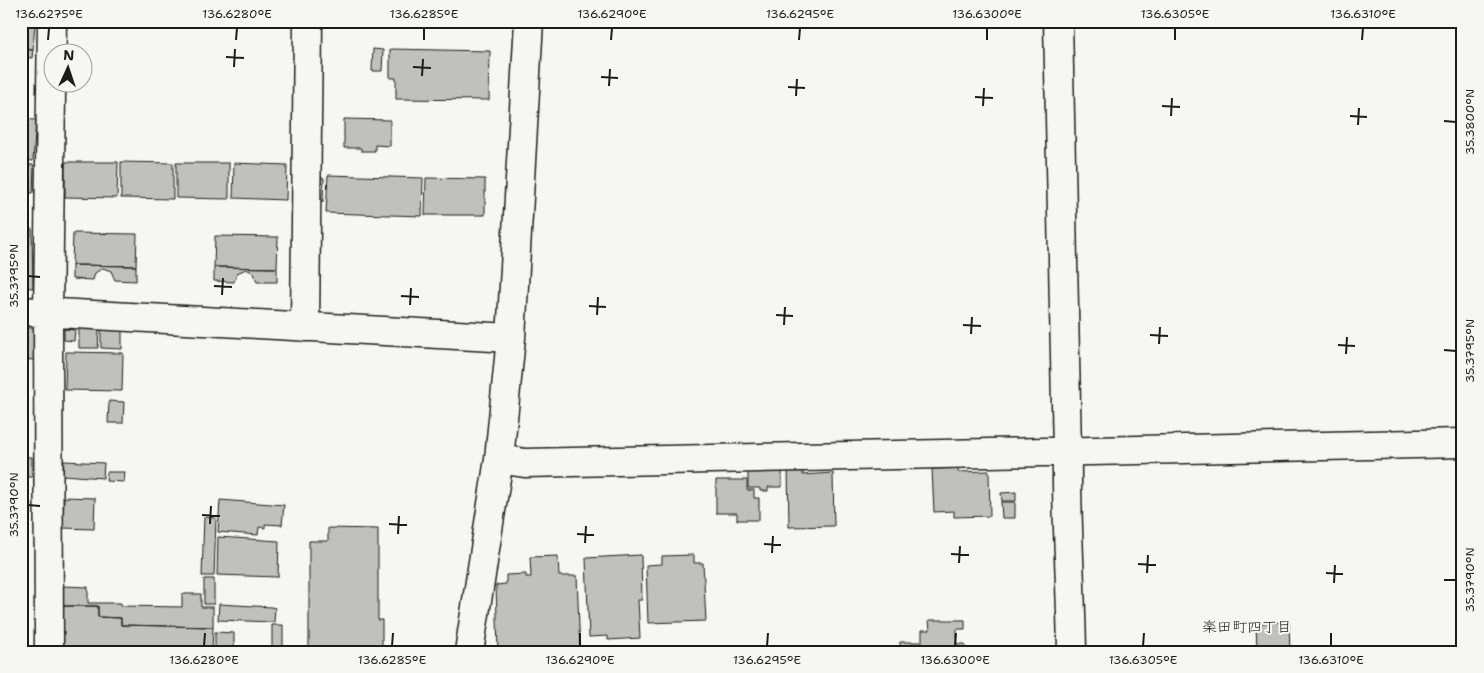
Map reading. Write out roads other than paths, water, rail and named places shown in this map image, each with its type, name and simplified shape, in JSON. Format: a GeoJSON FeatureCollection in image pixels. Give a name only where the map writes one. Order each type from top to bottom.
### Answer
{"type":"FeatureCollection","features":[{"type":"Feature","properties":{"kind":"street"},"geometry":{"type":"LineString","coordinates":[[49,652],[48,313],[52,21]]}},
{"type":"Feature","properties":{"kind":"street"},"geometry":{"type":"LineString","coordinates":[[305,326],[308,21]]}},
{"type":"Feature","properties":{"kind":"street"},"geometry":{"type":"LineString","coordinates":[[469,652],[499,459],[511,338],[528,21]]}},
{"type":"Feature","properties":{"kind":"street"},"geometry":{"type":"LineString","coordinates":[[1058,21],[1067,452],[1066,514],[1072,652]]}},
{"type":"Feature","properties":{"kind":"street"},"geometry":{"type":"LineString","coordinates":[[21,311],[511,338]]}},
{"type":"Feature","properties":{"kind":"street"},"geometry":{"type":"LineString","coordinates":[[499,459],[525,463],[1463,443]]}},
{"type":"Feature","properties":{"kind":"district","name":"楽田町四丁目"},"geometry":{"type":"Point","coordinates":[1247,627]}}]}
